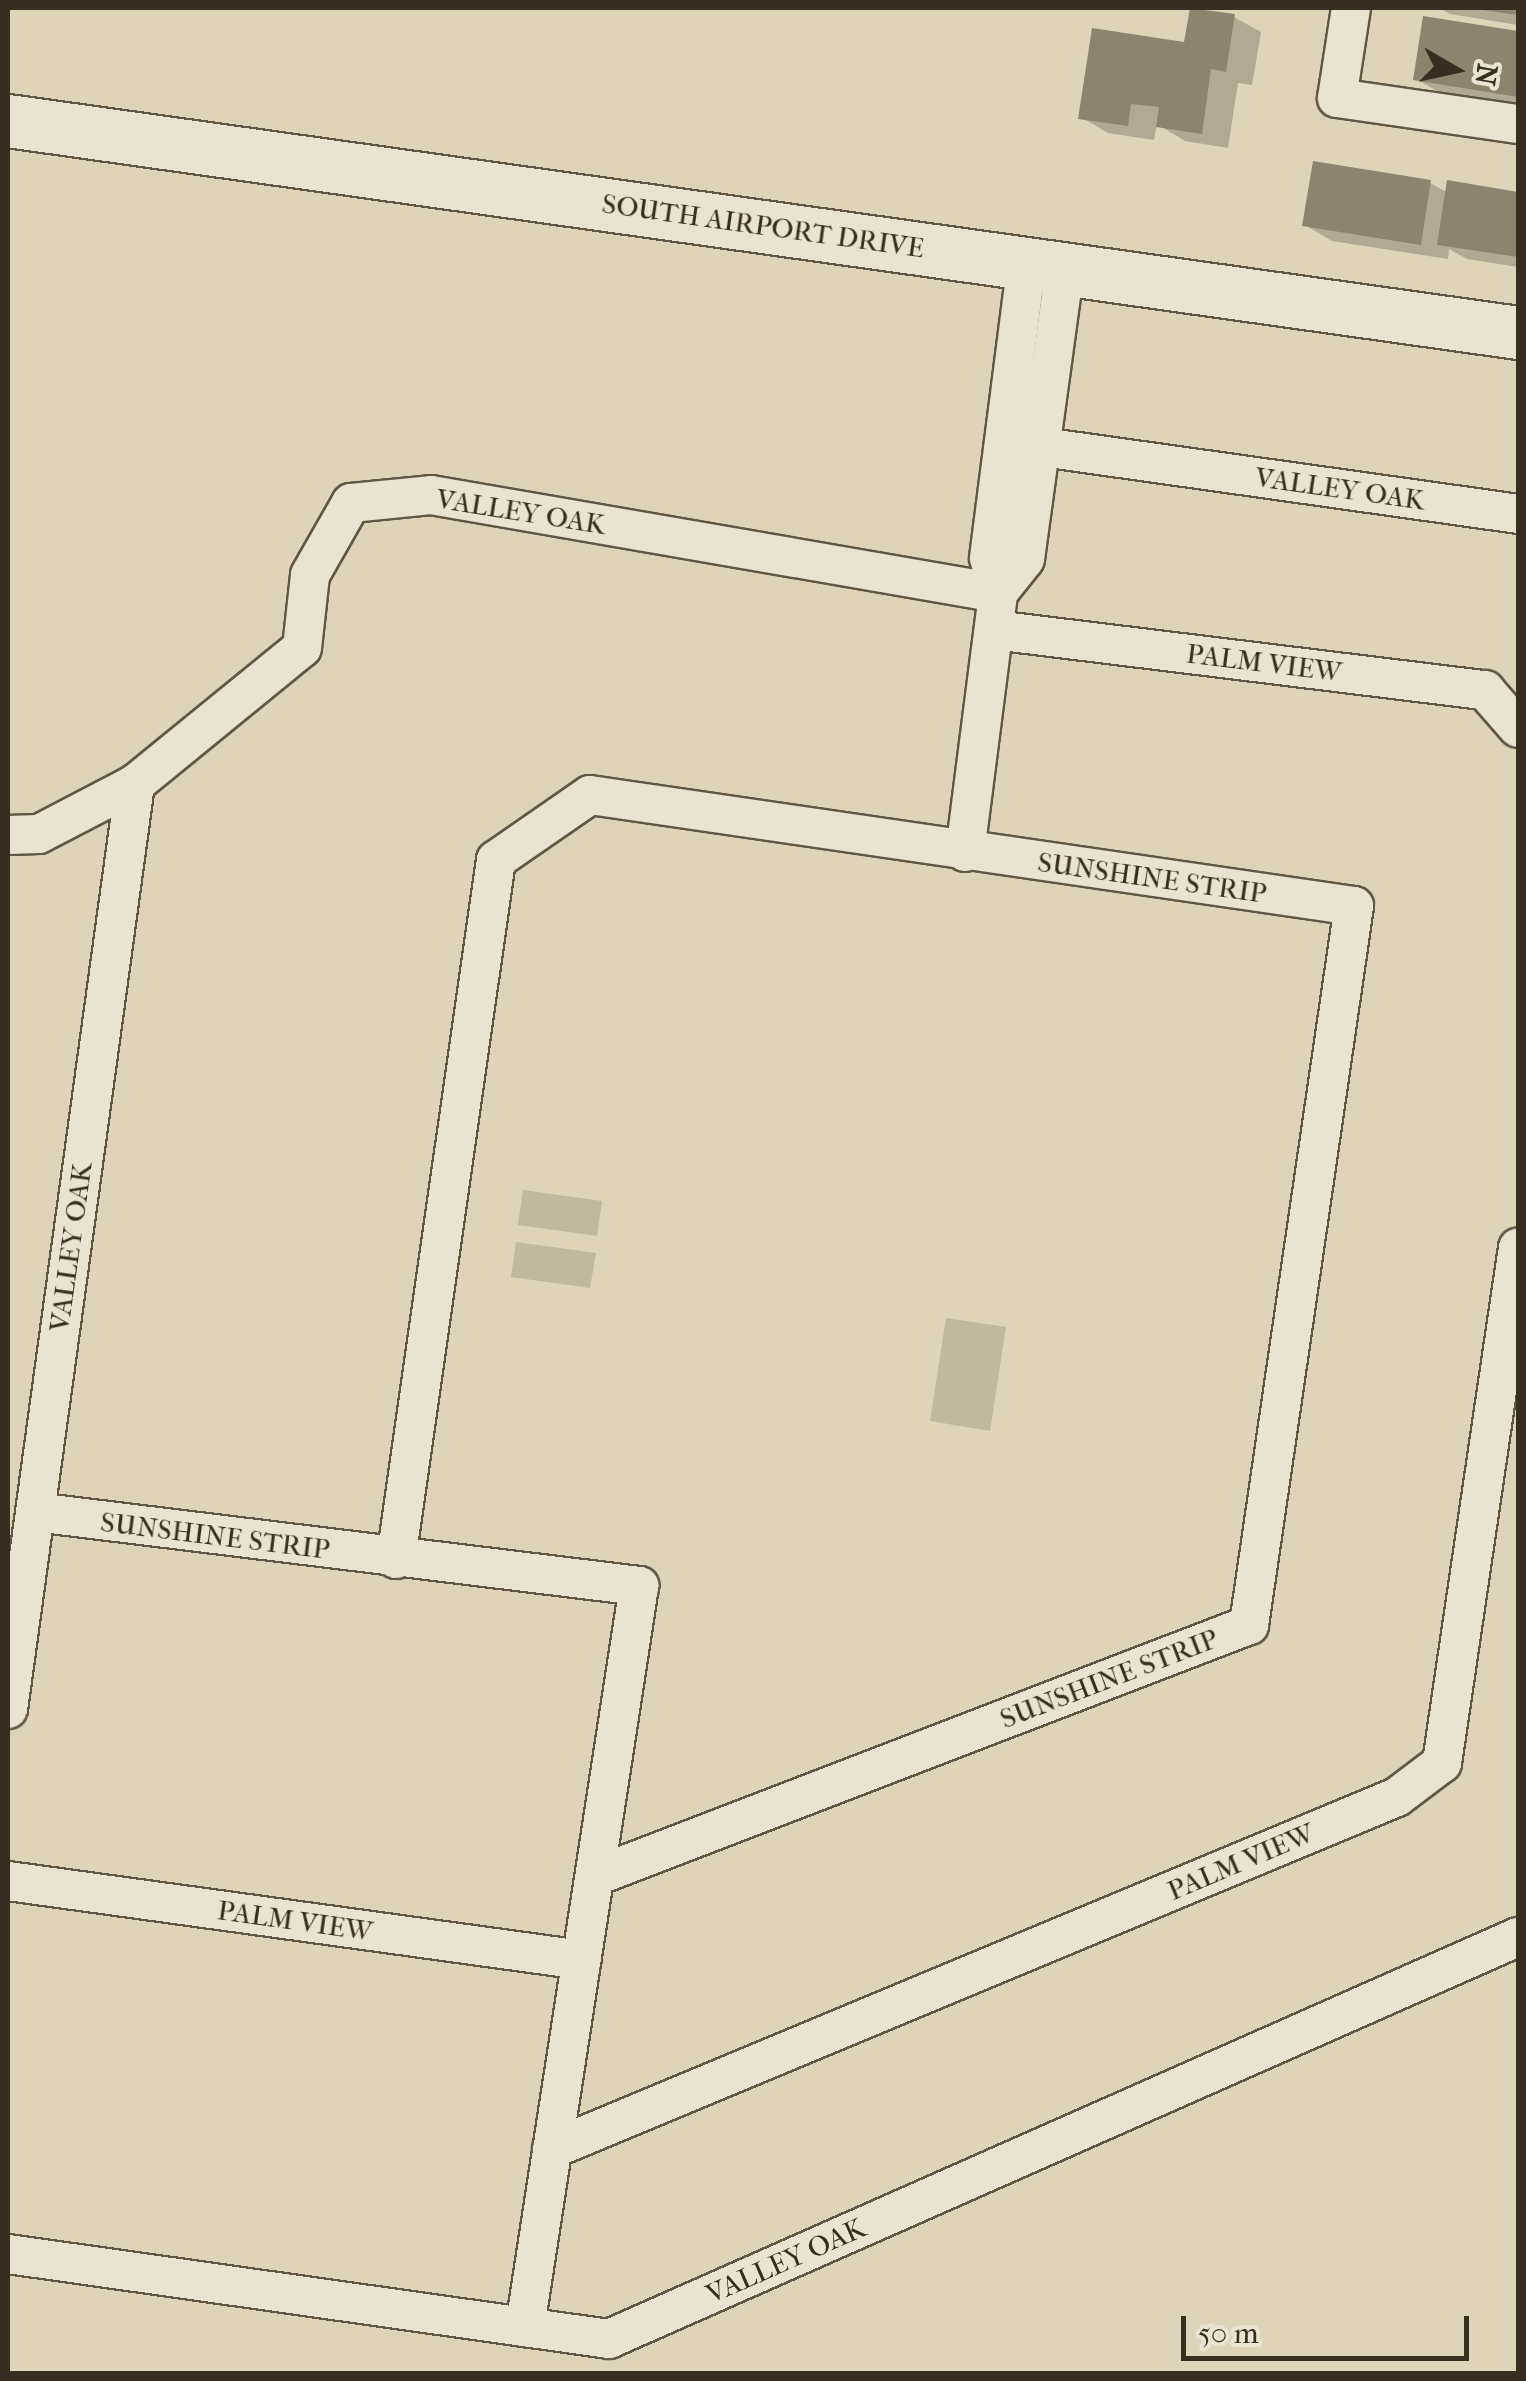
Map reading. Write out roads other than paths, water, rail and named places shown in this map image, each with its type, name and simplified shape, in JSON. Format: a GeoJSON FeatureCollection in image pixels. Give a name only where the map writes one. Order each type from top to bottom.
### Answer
{"type":"FeatureCollection","features":[{"type":"Feature","properties":{"kind":"street"},"geometry":{"type":"LineString","coordinates":[[1350,8],[1338,98],[1518,124]]}},
{"type":"Feature","properties":{"kind":"street","name":"SOUTH AIRPORT DRIVE"},"geometry":{"type":"LineString","coordinates":[[8,121],[1518,333]]}},
{"type":"Feature","properties":{"kind":"street"},"geometry":{"type":"LineString","coordinates":[[998,592],[1025,559],[1042,447],[1046,266]]}},
{"type":"Feature","properties":{"kind":"street"},"geometry":{"type":"LineString","coordinates":[[965,852],[998,592],[989,558],[1046,266]]}},
{"type":"Feature","properties":{"kind":"street","name":"VALLEY OAK"},"geometry":{"type":"LineString","coordinates":[[1042,447],[1518,514]]}},
{"type":"Feature","properties":{"kind":"street","name":"VALLEY OAK"},"geometry":{"type":"LineString","coordinates":[[8,835],[39,834],[135,784],[302,648],[310,575],[351,504],[431,495],[998,592]]}},
{"type":"Feature","properties":{"kind":"street","name":"PALM VIEW"},"geometry":{"type":"LineString","coordinates":[[994,630],[1485,690],[1518,728]]}},
{"type":"Feature","properties":{"kind":"street","name":"VALLEY OAK"},"geometry":{"type":"LineString","coordinates":[[8,1709],[135,784]]}},
{"type":"Feature","properties":{"kind":"street","name":"SUNSHINE STRIP"},"geometry":{"type":"LineString","coordinates":[[35,1512],[396,1559],[639,1586],[596,1876],[1249,1625],[1354,906],[590,795],[496,860],[396,1559]]}},
{"type":"Feature","properties":{"kind":"street","name":"PALM VIEW"},"geometry":{"type":"LineString","coordinates":[[552,2149],[1397,1798],[1442,1762],[1518,1248]]}},
{"type":"Feature","properties":{"kind":"street"},"geometry":{"type":"LineString","coordinates":[[525,2327],[596,1876]]}},
{"type":"Feature","properties":{"kind":"street","name":"PALM VIEW"},"geometry":{"type":"LineString","coordinates":[[8,1881],[582,1960]]}},
{"type":"Feature","properties":{"kind":"street","name":"VALLEY OAK"},"geometry":{"type":"LineString","coordinates":[[8,2254],[609,2339],[1518,1937]]}}]}
